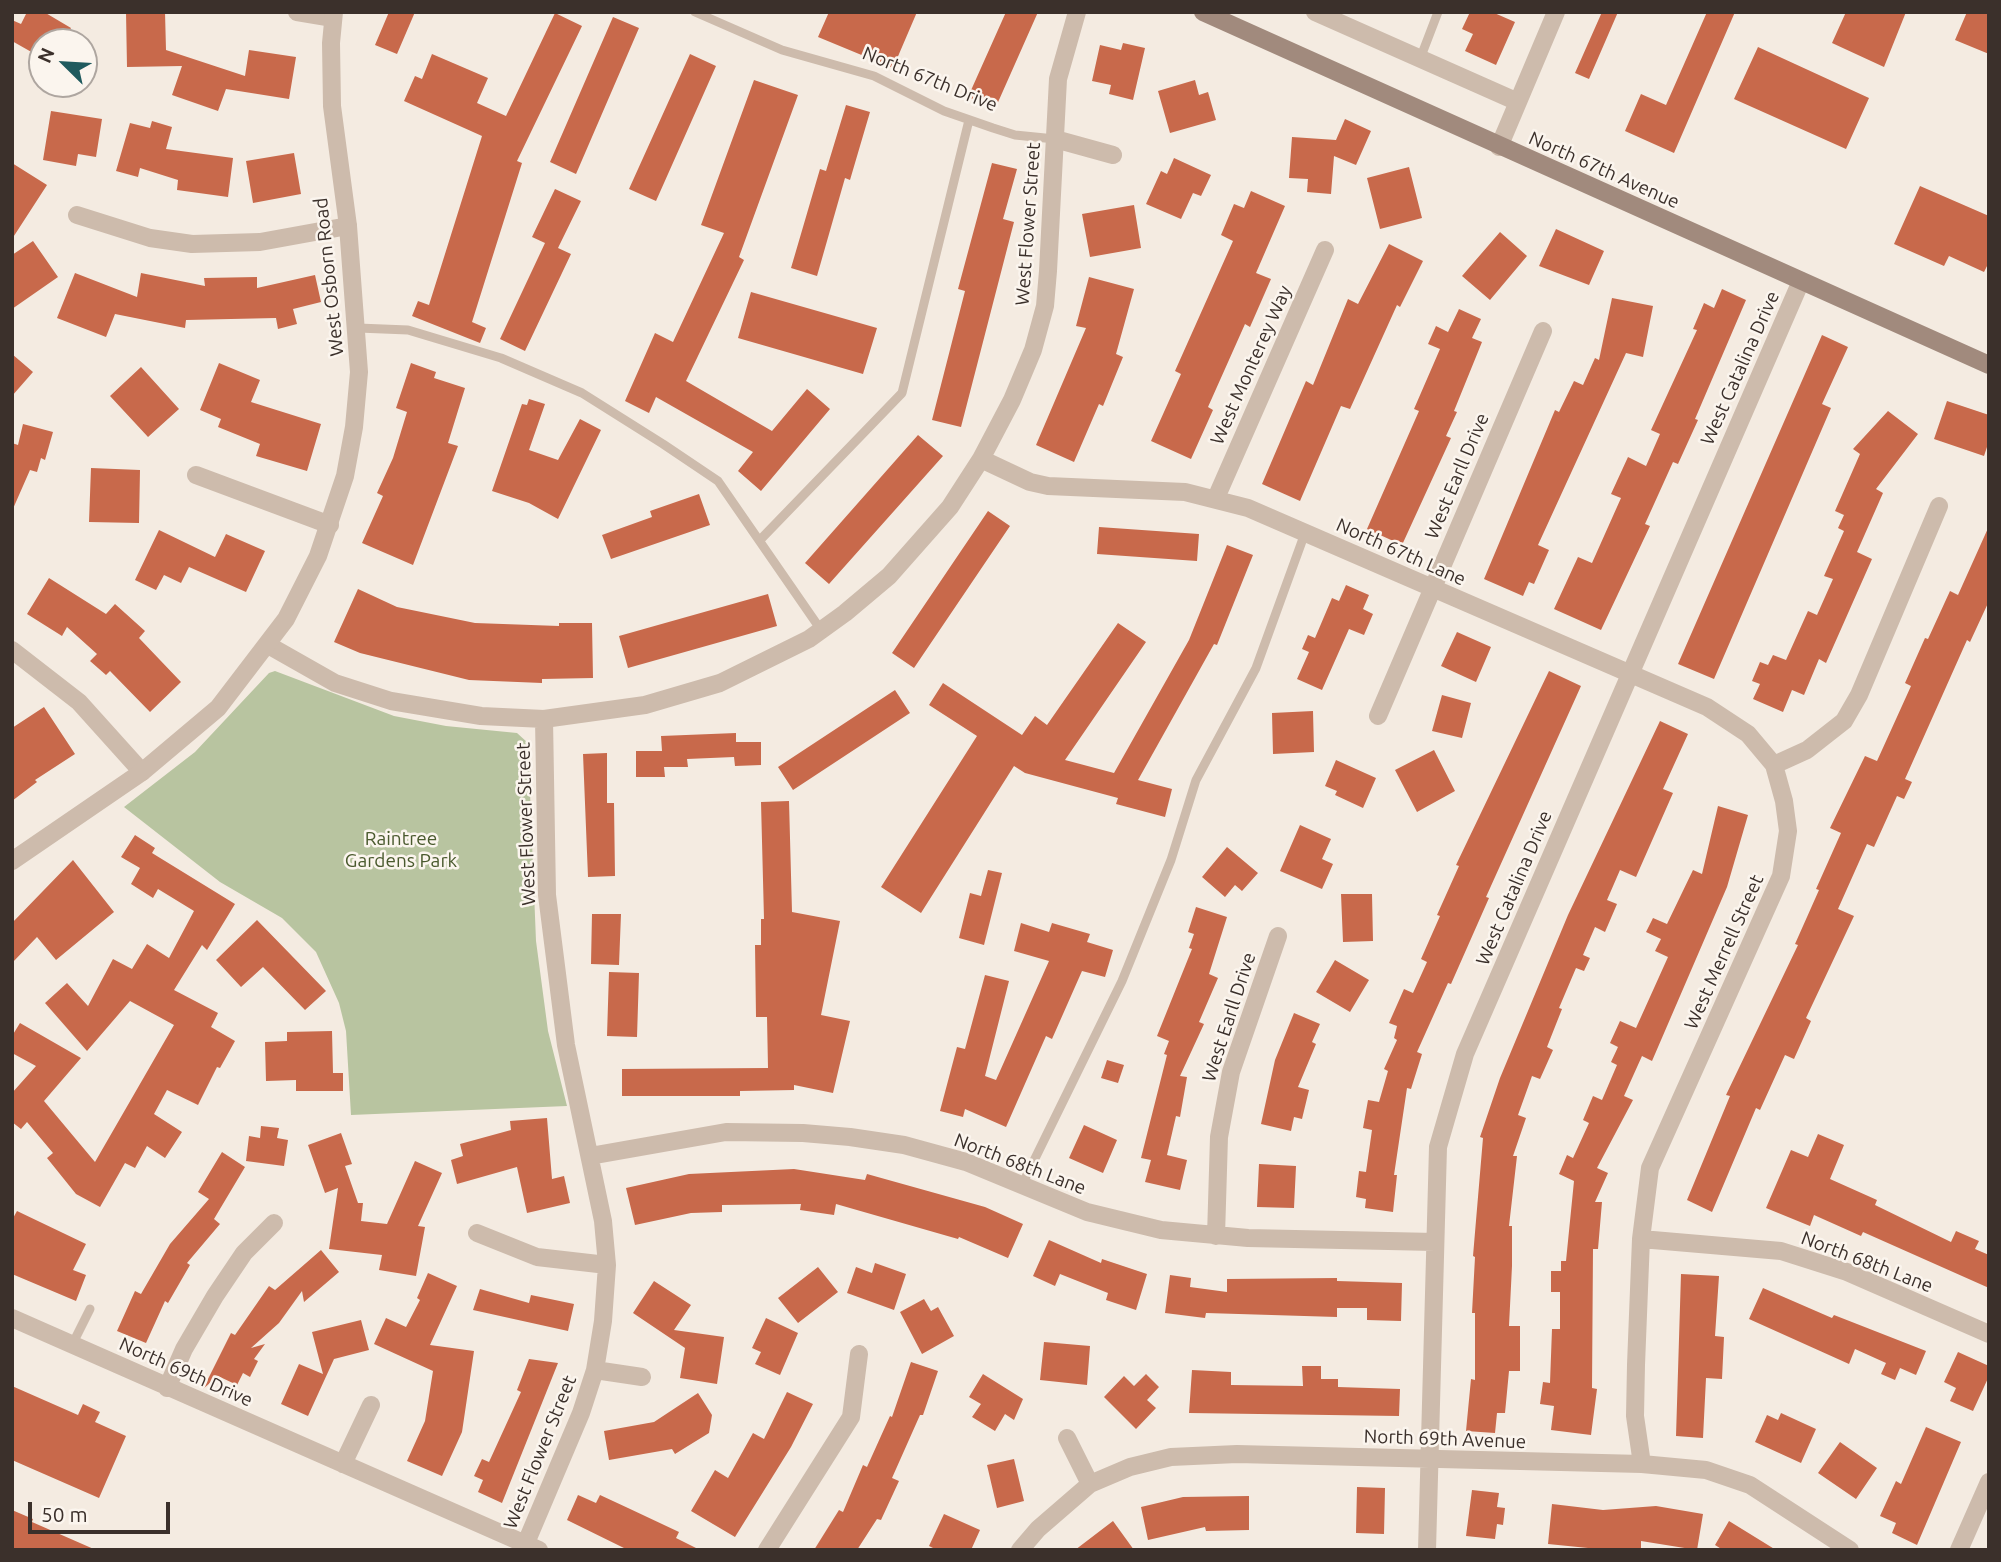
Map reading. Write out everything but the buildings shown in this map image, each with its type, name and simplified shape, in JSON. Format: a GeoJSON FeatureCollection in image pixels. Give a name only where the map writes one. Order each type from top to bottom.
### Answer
{"type":"FeatureCollection","features":[{"type":"Feature","properties":{"kind":"main road","name":"North 67th Avenue"},"geometry":{"type":"LineString","coordinates":[[1203,12],[1989,365]]}},
{"type":"Feature","properties":{"kind":"street"},"geometry":{"type":"LineString","coordinates":[[297,12],[334,15]]}},
{"type":"Feature","properties":{"kind":"street","name":"West Flower Street"},"geometry":{"type":"LineString","coordinates":[[529,1548],[595,1370],[604,1321],[607,1265],[603,1221],[566,1045],[547,895],[544,719],[645,705],[720,683],[780,656],[821,631],[889,576],[950,507],[981,459],[1012,400],[1033,350],[1045,306],[1058,79],[1077,12]]}},
{"type":"Feature","properties":{"kind":"street"},"geometry":{"type":"LineString","coordinates":[[1499,147],[1556,12]]}},
{"type":"Feature","properties":{"kind":"street"},"geometry":{"type":"LineString","coordinates":[[1316,13],[1518,102]]}},
{"type":"Feature","properties":{"kind":"street","name":"West Osborn Road"},"geometry":{"type":"LineString","coordinates":[[12,861],[142,772],[218,708],[268,645],[304,587],[330,525],[345,476],[354,427],[359,372],[358,328],[348,226],[332,106],[334,15]]}},
{"type":"Feature","properties":{"kind":"street","name":"North 67th Drive"},"geometry":{"type":"LineString","coordinates":[[1055,139],[1113,155]]}},
{"type":"Feature","properties":{"kind":"street"},"geometry":{"type":"LineString","coordinates":[[77,215],[150,238],[192,244],[260,242],[348,226]]}},
{"type":"Feature","properties":{"kind":"street","name":"West Monterey Way"},"geometry":{"type":"LineString","coordinates":[[1216,498],[1325,250]]}},
{"type":"Feature","properties":{"kind":"street","name":"West Catalina Drive"},"geometry":{"type":"LineString","coordinates":[[1427,1550],[1438,1147],[1465,1055],[1801,281]]}},
{"type":"Feature","properties":{"kind":"street","name":"West Earll Drive"},"geometry":{"type":"LineString","coordinates":[[1378,716],[1543,331]]}},
{"type":"Feature","properties":{"kind":"street","name":"North 67th Lane"},"geometry":{"type":"LineString","coordinates":[[981,459],[1020,478],[1048,486],[1153,490],[1216,498],[1305,533],[1706,707],[1732,722],[1763,748],[1774,765]]}},
{"type":"Feature","properties":{"kind":"street"},"geometry":{"type":"LineString","coordinates":[[196,475],[330,525]]}},
{"type":"Feature","properties":{"kind":"street"},"geometry":{"type":"LineString","coordinates":[[1774,765],[1807,750],[1844,721],[1859,695],[1939,506]]}},
{"type":"Feature","properties":{"kind":"street"},"geometry":{"type":"LineString","coordinates":[[268,645],[335,683],[391,701],[481,716],[544,719]]}},
{"type":"Feature","properties":{"kind":"street"},"geometry":{"type":"LineString","coordinates":[[12,650],[79,702],[142,772]]}},
{"type":"Feature","properties":{"kind":"street","name":"West Merrell Street"},"geometry":{"type":"LineString","coordinates":[[1642,1464],[1635,1416],[1642,1239],[1650,1168],[1781,876],[1788,831],[1784,801],[1774,765]]}},
{"type":"Feature","properties":{"kind":"street","name":"West Earll Drive"},"geometry":{"type":"LineString","coordinates":[[1216,1236],[1219,1137],[1231,1072],[1278,936]]}},
{"type":"Feature","properties":{"kind":"street","name":"North 68th Lane"},"geometry":{"type":"LineString","coordinates":[[590,1156],[726,1132],[803,1133],[904,1145],[966,1162],[1110,1219],[1161,1230],[1216,1236],[1435,1242]]}},
{"type":"Feature","properties":{"kind":"street"},"geometry":{"type":"LineString","coordinates":[[167,1388],[215,1296],[244,1253],[274,1223]]}},
{"type":"Feature","properties":{"kind":"street"},"geometry":{"type":"LineString","coordinates":[[477,1233],[537,1257],[607,1265]]}},
{"type":"Feature","properties":{"kind":"street","name":"North 68th Lane"},"geometry":{"type":"LineString","coordinates":[[1642,1239],[1781,1251],[1847,1272],[1989,1334]]}},
{"type":"Feature","properties":{"kind":"street","name":"North 69th Drive"},"geometry":{"type":"LineString","coordinates":[[12,1318],[529,1548]]}},
{"type":"Feature","properties":{"kind":"street"},"geometry":{"type":"LineString","coordinates":[[767,1550],[851,1417],[859,1353]]}},
{"type":"Feature","properties":{"kind":"street","name":"West Flower Street"},"geometry":{"type":"LineString","coordinates":[[595,1370],[642,1377]]}},
{"type":"Feature","properties":{"kind":"street"},"geometry":{"type":"LineString","coordinates":[[343,1464],[371,1405]]}},
{"type":"Feature","properties":{"kind":"street"},"geometry":{"type":"LineString","coordinates":[[1067,1438],[1090,1484]]}},
{"type":"Feature","properties":{"kind":"street","name":"North 69th Avenue"},"geometry":{"type":"LineString","coordinates":[[1020,1550],[1038,1529],[1090,1484],[1130,1467],[1171,1457],[1201,1454],[1642,1464],[1706,1469],[1750,1485],[1850,1550]]}},
{"type":"Feature","properties":{"kind":"street"},"geometry":{"type":"LineString","coordinates":[[1959,1550],[1989,1482]]}},
{"type":"Feature","properties":{"kind":"lane","name":"North 67th Drive"},"geometry":{"type":"LineString","coordinates":[[695,12],[782,50],[874,76],[969,120],[1015,135],[1055,139]]}},
{"type":"Feature","properties":{"kind":"lane"},"geometry":{"type":"LineString","coordinates":[[1420,59],[1438,12]]}},
{"type":"Feature","properties":{"kind":"lane"},"geometry":{"type":"LineString","coordinates":[[760,540],[902,393],[969,120]]}},
{"type":"Feature","properties":{"kind":"lane"},"geometry":{"type":"LineString","coordinates":[[358,328],[408,330],[500,358],[582,393],[718,481],[821,631]]}},
{"type":"Feature","properties":{"kind":"lane"},"geometry":{"type":"LineString","coordinates":[[1022,1185],[1122,981],[1171,860],[1196,780],[1256,668],[1305,533]]}},
{"type":"Feature","properties":{"kind":"lane"},"geometry":{"type":"LineString","coordinates":[[72,1345],[90,1309]]}},
{"type":"Feature","properties":{"kind":"green space","name":"Raintree Gardens Park"},"geometry":{"type":"Polygon","coordinates":[[[275,671],[394,716],[446,726],[517,733],[528,743],[536,941],[548,1031],[567,1106],[351,1115],[346,1031],[339,1003],[316,952],[282,918],[220,882],[124,807],[195,752],[269,673],[275,671]]]}}]}
